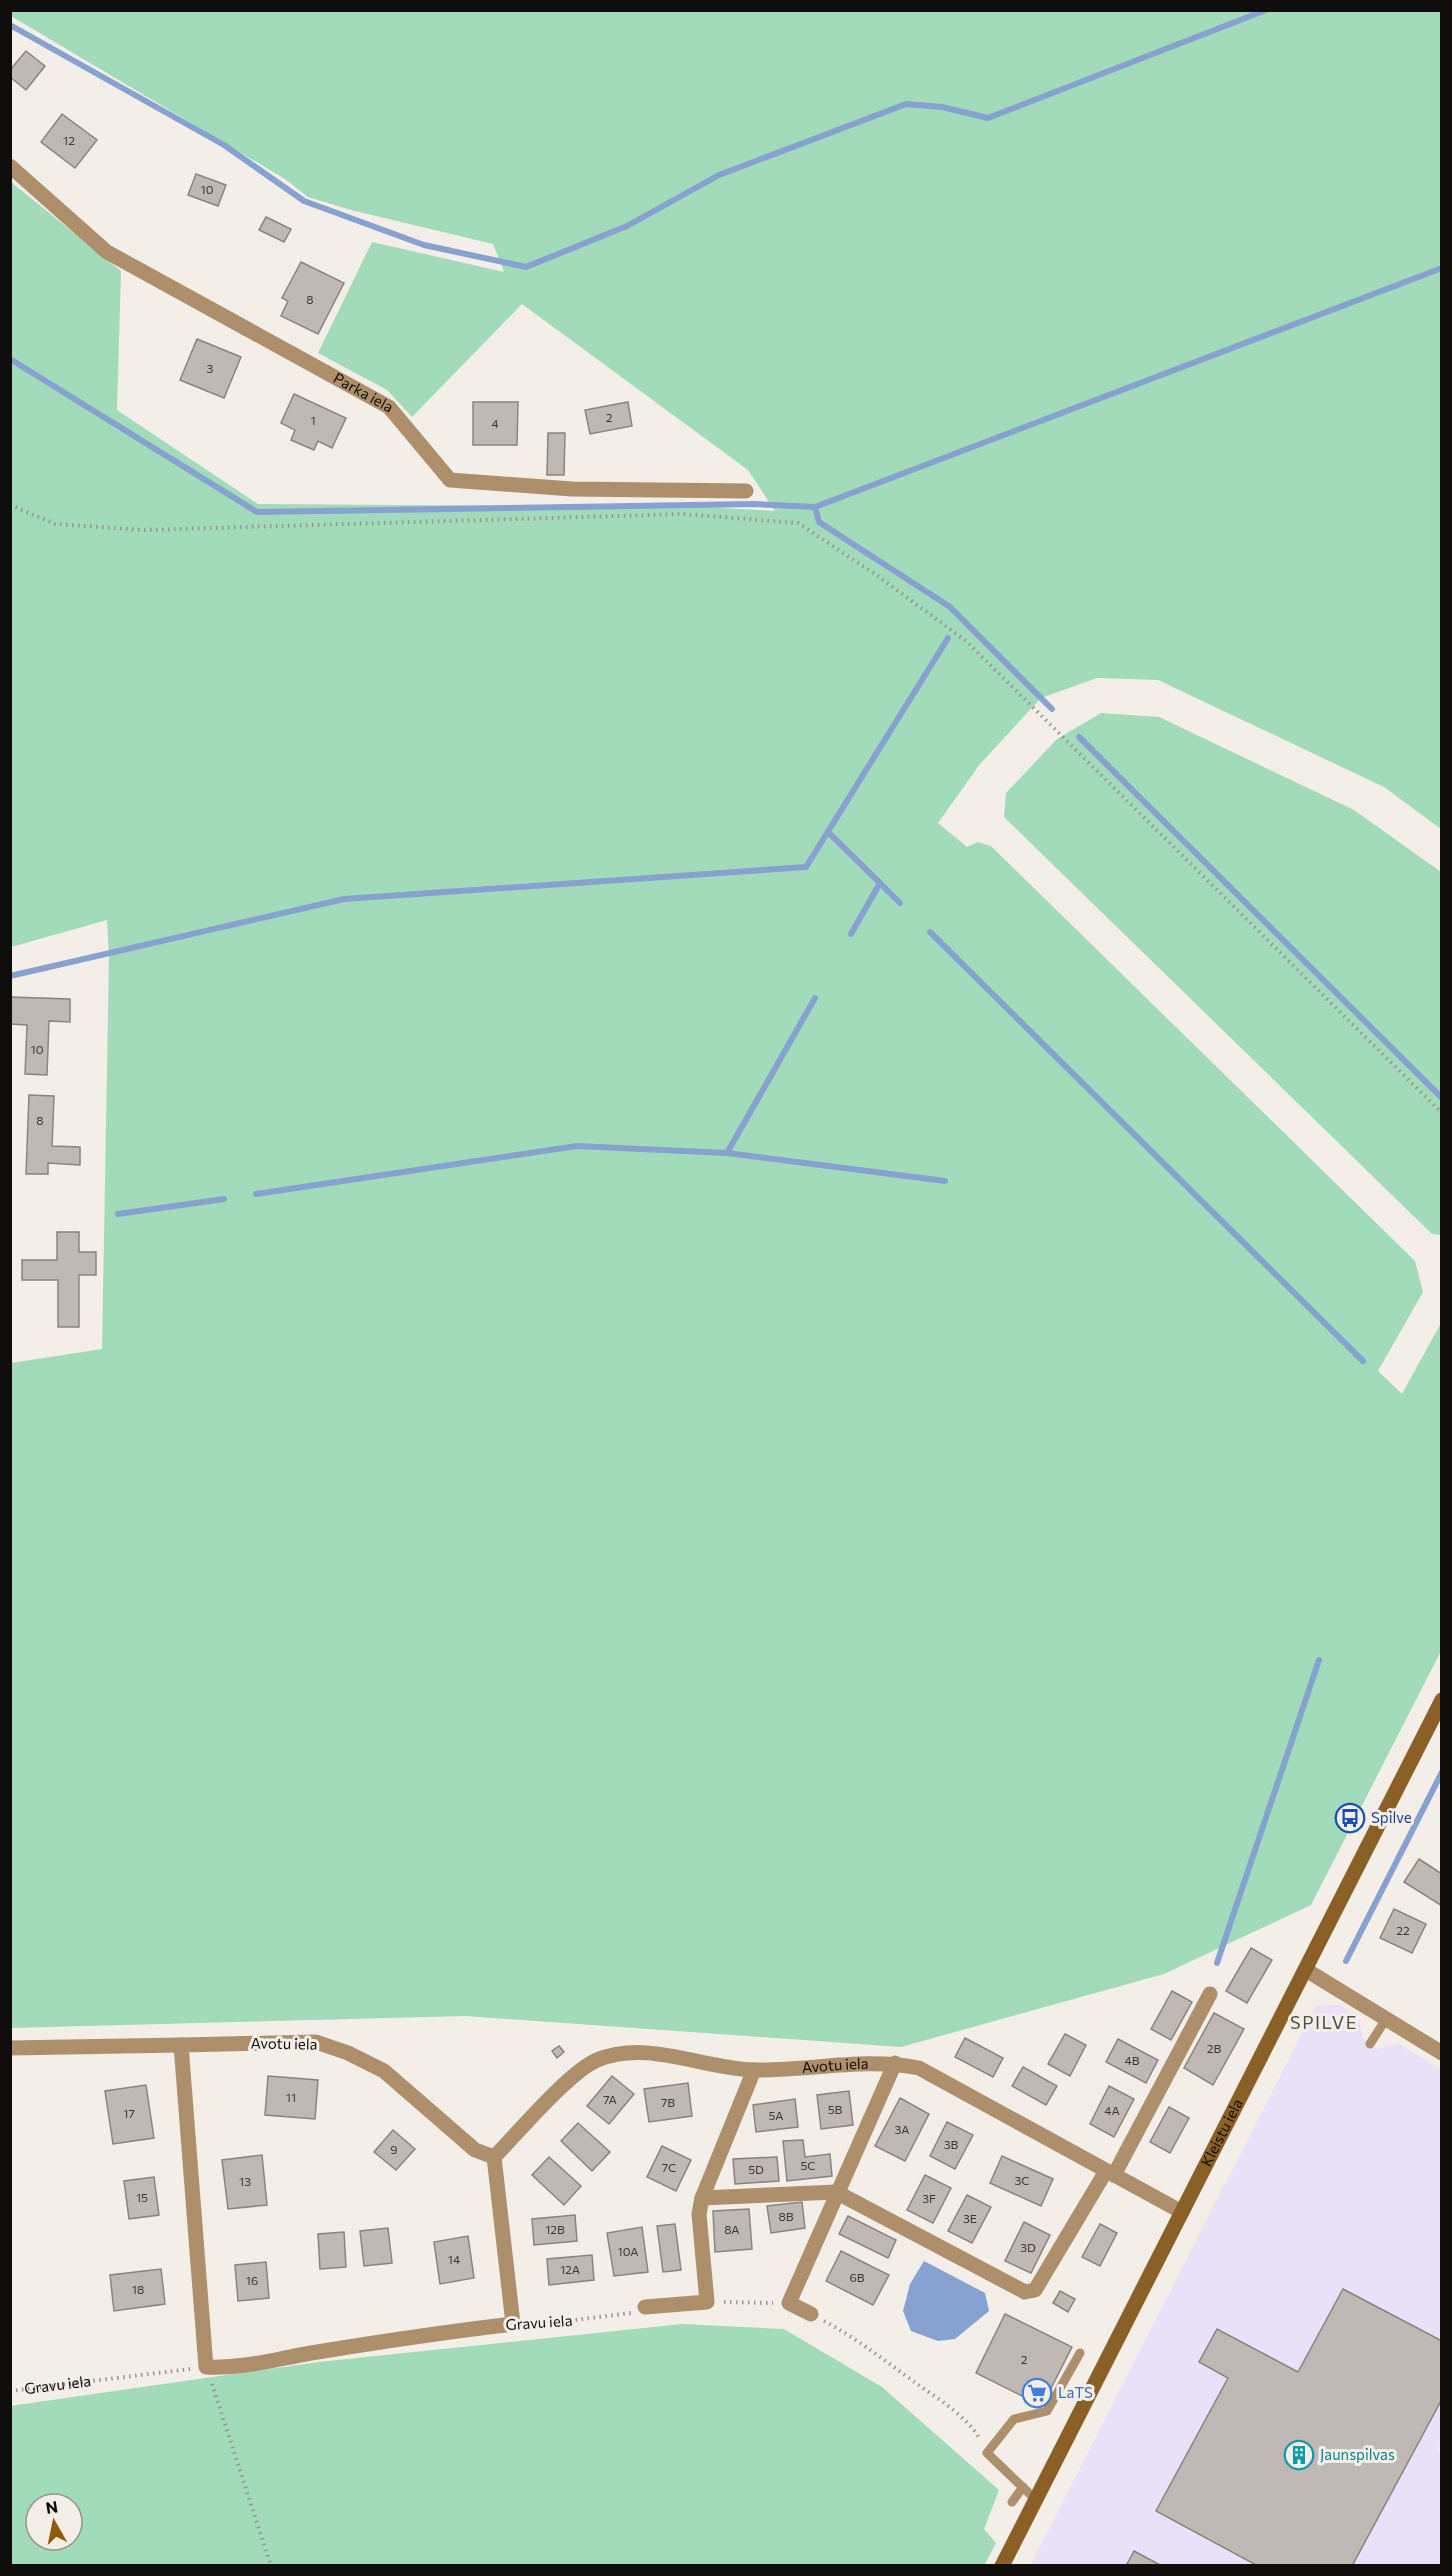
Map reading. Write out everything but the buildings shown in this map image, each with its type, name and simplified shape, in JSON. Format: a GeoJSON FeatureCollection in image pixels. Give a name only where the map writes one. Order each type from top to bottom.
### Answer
{"type":"FeatureCollection","features":[{"type":"Feature","properties":{"kind":"street","name":"Parka iela"},"geometry":{"type":"LineString","coordinates":[[10,166],[107,252],[389,407],[450,480],[572,489],[746,491]]}},
{"type":"Feature","properties":{"kind":"street","name":"Kleistu iela"},"geometry":{"type":"LineString","coordinates":[[1002,2565],[1442,1700]]}},
{"type":"Feature","properties":{"kind":"street"},"geometry":{"type":"LineString","coordinates":[[1306,1970],[1442,2053]]}},
{"type":"Feature","properties":{"kind":"street"},"geometry":{"type":"LineString","coordinates":[[702,2198],[836,2192],[1025,2292],[1035,2290],[1110,2173],[1210,1994]]}},
{"type":"Feature","properties":{"kind":"street","name":"Avotu iela"},"geometry":{"type":"LineString","coordinates":[[10,2048],[316,2042],[348,2053],[384,2071],[475,2150],[494,2157],[574,2076],[595,2061],[616,2054],[644,2052],[754,2070],[895,2063],[918,2068],[1182,2212]]}},
{"type":"Feature","properties":{"kind":"street"},"geometry":{"type":"LineString","coordinates":[[181,2045],[206,2367]]}},
{"type":"Feature","properties":{"kind":"street"},"geometry":{"type":"LineString","coordinates":[[811,2314],[789,2303],[836,2192],[895,2063]]}},
{"type":"Feature","properties":{"kind":"street"},"geometry":{"type":"LineString","coordinates":[[645,2307],[707,2302],[699,2214],[702,2198],[754,2070]]}},
{"type":"Feature","properties":{"kind":"street"},"geometry":{"type":"LineString","coordinates":[[494,2157],[513,2324]]}},
{"type":"Feature","properties":{"kind":"street","name":"Gravu iela"},"geometry":{"type":"LineString","coordinates":[[206,2367],[232,2368],[277,2358],[513,2324]]}},
{"type":"Feature","properties":{"kind":"lane"},"geometry":{"type":"LineString","coordinates":[[1370,2044],[1386,2019]]}},
{"type":"Feature","properties":{"kind":"lane"},"geometry":{"type":"LineString","coordinates":[[1035,2499],[987,2453],[1014,2419],[1047,2411],[1080,2353]]}},
{"type":"Feature","properties":{"kind":"lane"},"geometry":{"type":"LineString","coordinates":[[1012,2502],[1023,2487]]}},
{"type":"Feature","properties":{"kind":"path"},"geometry":{"type":"LineString","coordinates":[[10,505],[55,524],[144,531],[683,514],[798,523],[875,574],[966,641],[1442,1113]]}},
{"type":"Feature","properties":{"kind":"path"},"geometry":{"type":"LineString","coordinates":[[707,2302],[789,2303]]}},
{"type":"Feature","properties":{"kind":"path","name":"Gravu iela"},"geometry":{"type":"LineString","coordinates":[[513,2324],[535,2327],[631,2313],[645,2307]]}},
{"type":"Feature","properties":{"kind":"path"},"geometry":{"type":"LineString","coordinates":[[811,2314],[846,2332],[954,2411],[975,2432],[987,2453]]}},
{"type":"Feature","properties":{"kind":"path"},"geometry":{"type":"LineString","coordinates":[[206,2367],[271,2565]]}},
{"type":"Feature","properties":{"kind":"path","name":"Gravu iela"},"geometry":{"type":"LineString","coordinates":[[10,2391],[206,2367]]}},
{"type":"Feature","properties":{"kind":"shaded area"},"geometry":{"type":"Polygon","coordinates":[[[1340,2005],[1359,2018],[1363,2038],[1377,2049],[1399,2044],[1441,2070],[1442,2442],[1437,2450],[1442,2453],[1441,2565],[1030,2566],[1316,2006],[1340,2005]]]}},
{"type":"Feature","properties":{"kind":"green space"},"geometry":{"type":"Polygon","coordinates":[[[11,10],[1441,11],[1441,829],[1384,787],[1158,680],[1097,678],[1041,698],[980,764],[938,823],[967,847],[978,842],[991,846],[1415,1261],[1423,1292],[1378,1371],[1402,1394],[1441,1323],[1441,1651],[1311,1905],[1164,1974],[901,2047],[466,2016],[11,2028],[11,1363],[102,1349],[109,956],[107,920],[11,947],[11,182],[121,271],[117,410],[258,504],[705,507],[775,511],[748,470],[522,304],[412,417],[387,390],[318,353],[372,242],[504,272],[493,244],[351,210],[308,197],[285,179],[11,16],[11,10]]]}},
{"type":"Feature","properties":{"kind":"green space"},"geometry":{"type":"Polygon","coordinates":[[[1101,713],[1159,717],[1354,810],[1441,872],[1441,1235],[1432,1234],[1004,817],[1006,793],[1057,739],[1101,713]]]}},
{"type":"Feature","properties":{"kind":"green space"},"geometry":{"type":"Polygon","coordinates":[[[682,2324],[784,2329],[882,2387],[999,2490],[984,2529],[996,2543],[984,2566],[11,2565],[10,2406],[318,2362],[682,2324]]]}},
{"type":"Feature","properties":{"kind":"water"},"geometry":{"type":"Polygon","coordinates":[[[924,2261],[985,2293],[989,2311],[955,2339],[938,2341],[911,2331],[903,2311],[910,2284],[924,2261]]]}},
{"type":"Feature","properties":{"kind":"waterway"},"geometry":{"type":"LineString","coordinates":[[10,25],[224,145],[304,201],[424,245],[526,267],[627,226],[719,175],[906,104],[942,107],[988,118],[1266,10]]}},
{"type":"Feature","properties":{"kind":"waterway"},"geometry":{"type":"LineString","coordinates":[[10,359],[257,512],[754,504],[815,507],[1442,268]]}},
{"type":"Feature","properties":{"kind":"waterway"},"geometry":{"type":"LineString","coordinates":[[815,507],[819,522],[950,607],[1052,709]]}},
{"type":"Feature","properties":{"kind":"waterway"},"geometry":{"type":"LineString","coordinates":[[10,976],[344,899],[806,867],[948,638]]}},
{"type":"Feature","properties":{"kind":"waterway"},"geometry":{"type":"LineString","coordinates":[[1079,737],[1442,1098]]}},
{"type":"Feature","properties":{"kind":"waterway"},"geometry":{"type":"LineString","coordinates":[[828,832],[880,883],[851,934]]}},
{"type":"Feature","properties":{"kind":"waterway"},"geometry":{"type":"LineString","coordinates":[[880,883],[900,903]]}},
{"type":"Feature","properties":{"kind":"waterway"},"geometry":{"type":"LineString","coordinates":[[930,932],[1363,1361]]}},
{"type":"Feature","properties":{"kind":"waterway"},"geometry":{"type":"LineString","coordinates":[[256,1194],[577,1146],[727,1153],[815,998]]}},
{"type":"Feature","properties":{"kind":"waterway"},"geometry":{"type":"LineString","coordinates":[[727,1153],[945,1181]]}},
{"type":"Feature","properties":{"kind":"waterway"},"geometry":{"type":"LineString","coordinates":[[118,1214],[224,1199]]}},
{"type":"Feature","properties":{"kind":"waterway"},"geometry":{"type":"LineString","coordinates":[[1217,1963],[1319,1660]]}},
{"type":"Feature","properties":{"kind":"waterway"},"geometry":{"type":"LineString","coordinates":[[1346,1961],[1442,1772]]}},
{"type":"Feature","properties":{"kind":"place","name":"Spilve"},"geometry":{"type":"Point","coordinates":[1350,1818]}},
{"type":"Feature","properties":{"kind":"place","name":"LaTS"},"geometry":{"type":"Point","coordinates":[1037,2393]}},
{"type":"Feature","properties":{"kind":"place","name":"Jaunspilvas"},"geometry":{"type":"Point","coordinates":[1299,2455]}},
{"type":"Feature","properties":{"kind":"district","name":"SPILVE"},"geometry":{"type":"Point","coordinates":[1324,2023]}}]}
